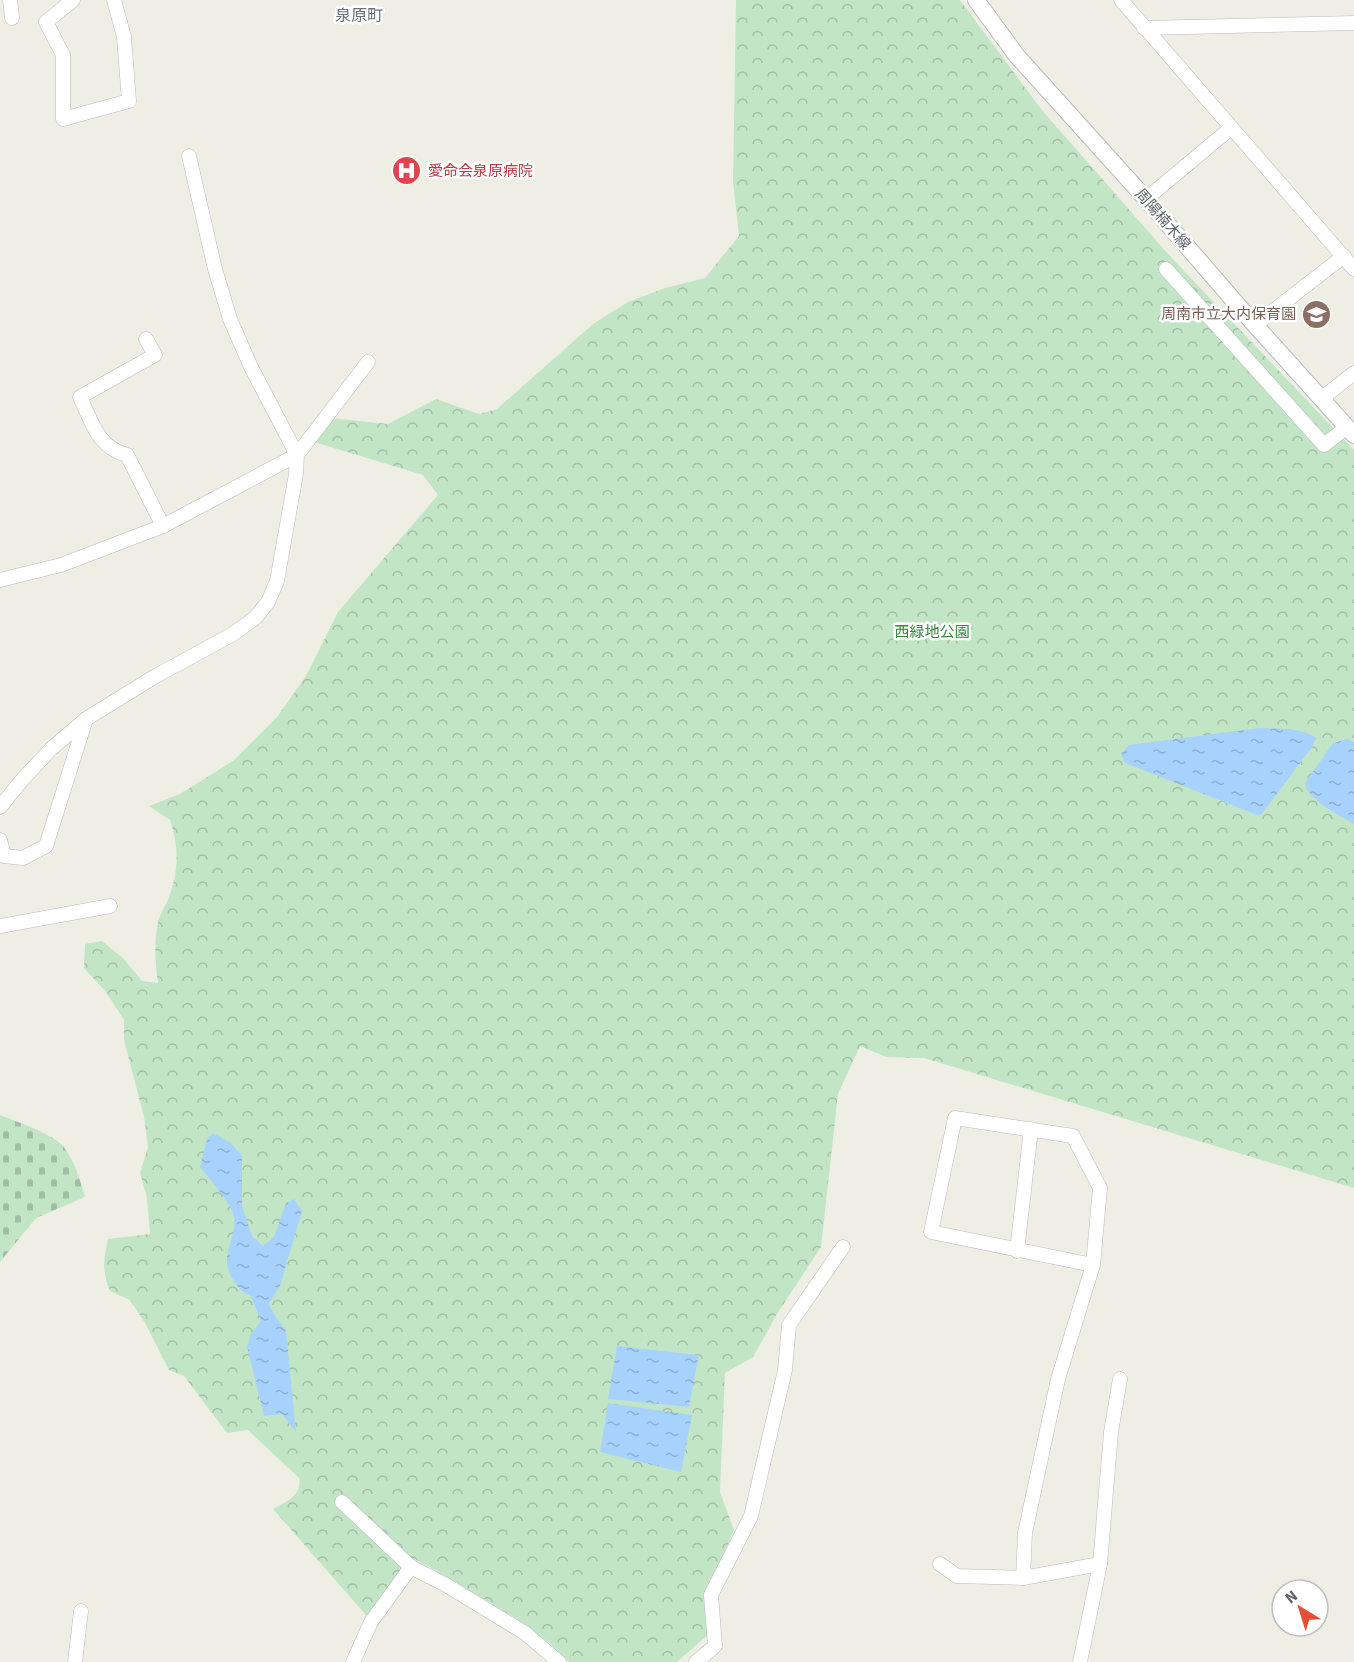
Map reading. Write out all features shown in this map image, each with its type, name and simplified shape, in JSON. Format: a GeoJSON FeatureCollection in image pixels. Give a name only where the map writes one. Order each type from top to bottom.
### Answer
{"type":"FeatureCollection","features":[{"type":"Feature","properties":{"kind":"street"},"geometry":{"type":"LineString","coordinates":[[10,0],[12,18]]}},
{"type":"Feature","properties":{"kind":"street"},"geometry":{"type":"LineString","coordinates":[[73,0],[46,22],[63,55],[63,119],[129,100],[124,37],[114,0]]}},
{"type":"Feature","properties":{"kind":"street","name":"周陽楠木線"},"geometry":{"type":"LineString","coordinates":[[976,0],[1017,56],[1321,399],[1352,428]]}},
{"type":"Feature","properties":{"kind":"street"},"geometry":{"type":"LineString","coordinates":[[1121,0],[1354,268]]}},
{"type":"Feature","properties":{"kind":"street"},"geometry":{"type":"LineString","coordinates":[[1144,28],[1354,23]]}},
{"type":"Feature","properties":{"kind":"street"},"geometry":{"type":"LineString","coordinates":[[1146,199],[1232,128]]}},
{"type":"Feature","properties":{"kind":"street"},"geometry":{"type":"LineString","coordinates":[[0,807],[51,749],[86,719],[154,677],[233,634],[255,618],[268,602],[277,581],[296,474],[297,455],[251,367],[230,320],[215,269],[189,156]]}},
{"type":"Feature","properties":{"kind":"street"},"geometry":{"type":"LineString","coordinates":[[1255,325],[1344,256]]}},
{"type":"Feature","properties":{"kind":"street"},"geometry":{"type":"LineString","coordinates":[[1166,269],[1324,445],[1352,428]]}},
{"type":"Feature","properties":{"kind":"street"},"geometry":{"type":"LineString","coordinates":[[146,339],[155,356],[80,397],[101,440],[114,451],[127,454],[164,526]]}},
{"type":"Feature","properties":{"kind":"street"},"geometry":{"type":"LineString","coordinates":[[0,580],[61,565],[164,526],[297,455],[368,362]]}},
{"type":"Feature","properties":{"kind":"street"},"geometry":{"type":"LineString","coordinates":[[1321,399],[1354,373]]}},
{"type":"Feature","properties":{"kind":"street"},"geometry":{"type":"LineString","coordinates":[[0,840],[4,856],[24,858],[46,846],[86,719]]}},
{"type":"Feature","properties":{"kind":"street"},"geometry":{"type":"LineString","coordinates":[[0,926],[110,906]]}},
{"type":"Feature","properties":{"kind":"street"},"geometry":{"type":"LineString","coordinates":[[1023,1578],[1025,1533],[1058,1378],[1093,1265],[1100,1188],[1073,1136],[955,1118],[931,1232],[1093,1265]]}},
{"type":"Feature","properties":{"kind":"street"},"geometry":{"type":"LineString","coordinates":[[1017,1251],[1031,1129]]}},
{"type":"Feature","properties":{"kind":"street"},"geometry":{"type":"LineString","coordinates":[[696,1662],[715,1646],[711,1595],[751,1516],[785,1370],[789,1325],[843,1247]]}},
{"type":"Feature","properties":{"kind":"street"},"geometry":{"type":"LineString","coordinates":[[1080,1662],[1100,1564],[1111,1432],[1120,1379]]}},
{"type":"Feature","properties":{"kind":"street"},"geometry":{"type":"LineString","coordinates":[[342,1502],[411,1567],[446,1585],[525,1633],[559,1662]]}},
{"type":"Feature","properties":{"kind":"street"},"geometry":{"type":"LineString","coordinates":[[940,1564],[957,1576],[1023,1578],[1100,1564]]}},
{"type":"Feature","properties":{"kind":"street"},"geometry":{"type":"LineString","coordinates":[[353,1662],[371,1622],[411,1567]]}},
{"type":"Feature","properties":{"kind":"street"},"geometry":{"type":"LineString","coordinates":[[75,1662],[81,1611]]}},
{"type":"Feature","properties":{"kind":"green space","name":"西緑地公園"},"geometry":{"type":"Polygon","coordinates":[[[736,0],[960,0],[1041,109],[1168,254],[1354,450],[1354,1188],[924,1058],[886,1057],[860,1046],[838,1094],[821,1247],[777,1314],[753,1357],[725,1373],[720,1492],[734,1530],[709,1591],[709,1634],[677,1662],[569,1662],[542,1637],[522,1623],[410,1557],[372,1622],[273,1509],[296,1494],[299,1478],[248,1430],[227,1433],[184,1376],[169,1370],[145,1323],[130,1300],[110,1291],[104,1265],[108,1239],[150,1234],[147,1198],[140,1173],[148,1147],[144,1117],[124,1040],[124,1020],[106,992],[84,968],[85,944],[102,941],[123,958],[142,981],[158,983],[155,953],[157,930],[175,877],[176,849],[170,820],[149,806],[180,794],[233,761],[277,717],[306,676],[338,612],[438,495],[423,475],[314,442],[330,418],[388,424],[436,399],[479,414],[497,409],[593,324],[628,302],[665,288],[705,278],[739,236],[733,181],[736,0]]]}},
{"type":"Feature","properties":{"kind":"green space"},"geometry":{"type":"Polygon","coordinates":[[[0,1115],[43,1132],[58,1141],[74,1164],[85,1197],[36,1218],[0,1262],[0,1115]]]}},
{"type":"Feature","properties":{"kind":"water"},"geometry":{"type":"Polygon","coordinates":[[[1259,728],[1296,730],[1316,738],[1312,747],[1262,814],[1257,815],[1125,763],[1121,754],[1129,745],[1259,728]]]}},
{"type":"Feature","properties":{"kind":"water"},"geometry":{"type":"Polygon","coordinates":[[[1347,739],[1354,742],[1354,824],[1318,801],[1311,795],[1305,783],[1333,743],[1347,739]]]}},
{"type":"Feature","properties":{"kind":"water"},"geometry":{"type":"Polygon","coordinates":[[[213,1133],[231,1143],[242,1156],[242,1206],[252,1236],[263,1246],[274,1237],[286,1203],[294,1199],[302,1211],[280,1286],[269,1303],[286,1331],[296,1432],[282,1414],[264,1416],[247,1347],[251,1334],[261,1321],[251,1296],[239,1288],[228,1269],[227,1258],[234,1226],[233,1213],[200,1167],[207,1139],[213,1133]]]}},
{"type":"Feature","properties":{"kind":"water"},"geometry":{"type":"Polygon","coordinates":[[[617,1346],[699,1355],[689,1407],[608,1399],[617,1346]]]}},
{"type":"Feature","properties":{"kind":"water"},"geometry":{"type":"Polygon","coordinates":[[[608,1403],[692,1415],[681,1472],[600,1452],[608,1403]]]}},
{"type":"Feature","properties":{"kind":"place","name":"愛命会泉原病院"},"geometry":{"type":"Point","coordinates":[407,171]}},
{"type":"Feature","properties":{"kind":"place","name":"周南市立大内保育園"},"geometry":{"type":"Point","coordinates":[1317,314]}},
{"type":"Feature","properties":{"kind":"district","name":"泉原町"},"geometry":{"type":"Point","coordinates":[359,15]}}]}
